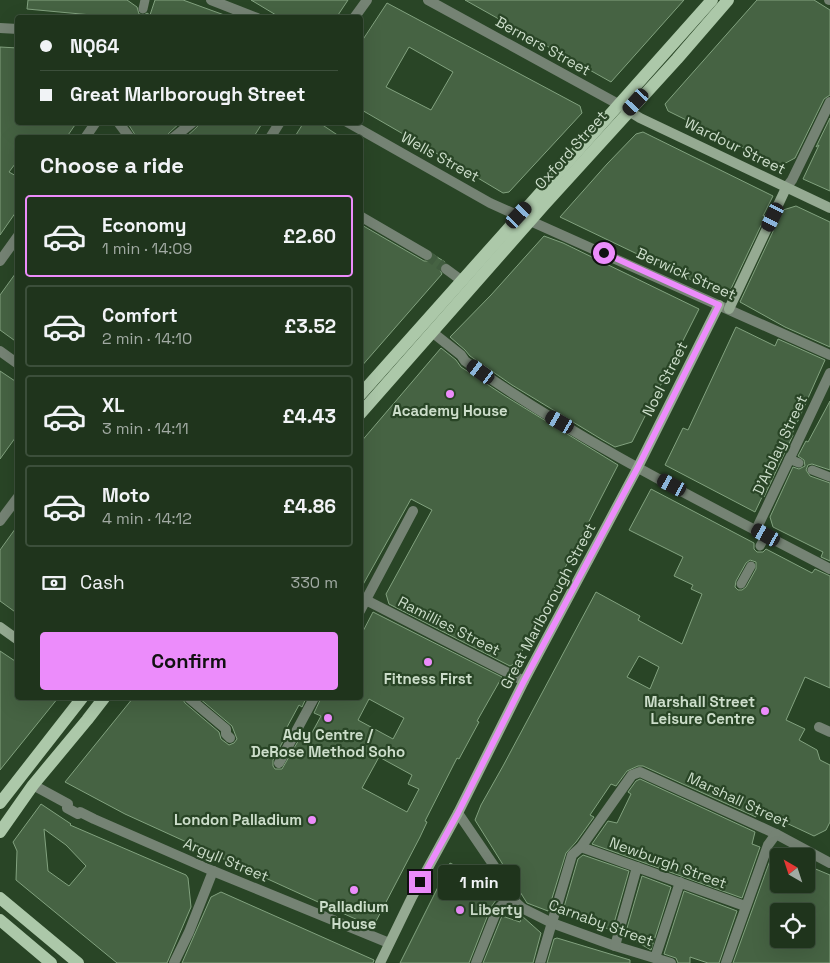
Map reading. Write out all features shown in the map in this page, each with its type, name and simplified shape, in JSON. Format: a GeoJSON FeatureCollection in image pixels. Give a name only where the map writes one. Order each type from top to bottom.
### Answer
{"type":"FeatureCollection","features":[{"type":"Feature","properties":{"kind":"main road","name":"Oxford Street"},"geometry":{"type":"LineString","coordinates":[[363,392],[428,327],[623,107],[712,0]]}},
{"type":"Feature","properties":{"kind":"main road","name":"Oxford Street"},"geometry":{"type":"LineString","coordinates":[[623,107],[677,58],[728,0]]}},
{"type":"Feature","properties":{"kind":"main road","name":"Oxford Street"},"geometry":{"type":"LineString","coordinates":[[363,410],[428,327],[461,280],[524,218]]}},
{"type":"Feature","properties":{"kind":"main road"},"geometry":{"type":"LineString","coordinates":[[0,803],[80,700]]}},
{"type":"Feature","properties":{"kind":"main road"},"geometry":{"type":"LineString","coordinates":[[0,832],[33,784],[88,720],[103,700]]}},
{"type":"Feature","properties":{"kind":"main road"},"geometry":{"type":"LineString","coordinates":[[0,898],[78,963]]}},
{"type":"Feature","properties":{"kind":"main road"},"geometry":{"type":"LineString","coordinates":[[0,920],[51,963]]}},
{"type":"Feature","properties":{"kind":"street"},"geometry":{"type":"LineString","coordinates":[[211,0],[249,15]]}},
{"type":"Feature","properties":{"kind":"street"},"geometry":{"type":"LineString","coordinates":[[356,15],[366,0]]}},
{"type":"Feature","properties":{"kind":"street","name":"Berners Street"},"geometry":{"type":"LineString","coordinates":[[428,0],[623,107]]}},
{"type":"Feature","properties":{"kind":"street"},"geometry":{"type":"LineString","coordinates":[[0,28],[15,29]]}},
{"type":"Feature","properties":{"kind":"street"},"geometry":{"type":"LineString","coordinates":[[786,188],[792,180],[830,102]]}},
{"type":"Feature","properties":{"kind":"street","name":"Wardour Street"},"geometry":{"type":"LineString","coordinates":[[623,107],[640,118],[830,208]]}},
{"type":"Feature","properties":{"kind":"street"},"geometry":{"type":"LineString","coordinates":[[177,135],[189,125]]}},
{"type":"Feature","properties":{"kind":"street","name":"Wells Street"},"geometry":{"type":"LineString","coordinates":[[352,125],[490,202],[524,218]]}},
{"type":"Feature","properties":{"kind":"street","name":"Noel Street"},"geometry":{"type":"LineString","coordinates":[[638,467],[786,188]]}},
{"type":"Feature","properties":{"kind":"street"},"geometry":{"type":"LineString","coordinates":[[363,218],[427,255]]}},
{"type":"Feature","properties":{"kind":"street","name":"Berwick Street"},"geometry":{"type":"LineString","coordinates":[[524,218],[830,355]]}},
{"type":"Feature","properties":{"kind":"street"},"geometry":{"type":"LineString","coordinates":[[0,261],[15,240]]}},
{"type":"Feature","properties":{"kind":"street"},"geometry":{"type":"LineString","coordinates":[[446,269],[461,280]]}},
{"type":"Feature","properties":{"kind":"street"},"geometry":{"type":"LineString","coordinates":[[428,327],[465,361],[512,394],[638,467],[830,569]]}},
{"type":"Feature","properties":{"kind":"street"},"geometry":{"type":"LineString","coordinates":[[0,351],[15,362]]}},
{"type":"Feature","properties":{"kind":"street","name":"D'Arblay Street"},"geometry":{"type":"LineString","coordinates":[[756,530],[794,461],[830,373]]}},
{"type":"Feature","properties":{"kind":"street","name":"Great Marlborough Street"},"geometry":{"type":"LineString","coordinates":[[380,963],[524,681],[638,467]]}},
{"type":"Feature","properties":{"kind":"street"},"geometry":{"type":"LineString","coordinates":[[0,521],[15,501]]}},
{"type":"Feature","properties":{"kind":"street"},"geometry":{"type":"LineString","coordinates":[[363,599],[413,511]]}},
{"type":"Feature","properties":{"kind":"street","name":"Ramillies Street"},"geometry":{"type":"LineString","coordinates":[[363,599],[524,681]]}},
{"type":"Feature","properties":{"kind":"street"},"geometry":{"type":"LineString","coordinates":[[0,627],[15,637]]}},
{"type":"Feature","properties":{"kind":"street"},"geometry":{"type":"LineString","coordinates":[[191,700],[226,729],[226,734],[230,738]]}},
{"type":"Feature","properties":{"kind":"street"},"geometry":{"type":"LineString","coordinates":[[279,763],[313,700]]}},
{"type":"Feature","properties":{"kind":"street"},"geometry":{"type":"LineString","coordinates":[[819,727],[830,732]]}},
{"type":"Feature","properties":{"kind":"street","name":"Marshall Street"},"geometry":{"type":"LineString","coordinates":[[580,847],[632,775],[640,772],[776,834],[830,863]]}},
{"type":"Feature","properties":{"kind":"street","name":"Argyll Street"},"geometry":{"type":"LineString","coordinates":[[33,784],[68,804],[67,808],[78,814],[80,812],[94,820],[213,871],[389,943]]}},
{"type":"Feature","properties":{"kind":"street"},"geometry":{"type":"LineString","coordinates":[[458,813],[503,878],[510,897],[497,910],[476,963]]}},
{"type":"Feature","properties":{"kind":"street"},"geometry":{"type":"LineString","coordinates":[[726,963],[768,845],[776,834]]}},
{"type":"Feature","properties":{"kind":"street"},"geometry":{"type":"LineString","coordinates":[[540,963],[572,855],[580,847]]}},
{"type":"Feature","properties":{"kind":"street","name":"Newburgh Street"},"geometry":{"type":"LineString","coordinates":[[580,847],[745,906]]}},
{"type":"Feature","properties":{"kind":"street"},"geometry":{"type":"LineString","coordinates":[[615,946],[637,867]]}},
{"type":"Feature","properties":{"kind":"street"},"geometry":{"type":"LineString","coordinates":[[174,963],[189,932],[213,871]]}},
{"type":"Feature","properties":{"kind":"street"},"geometry":{"type":"LineString","coordinates":[[655,958],[680,882]]}},
{"type":"Feature","properties":{"kind":"street","name":"Carnaby Street"},"geometry":{"type":"LineString","coordinates":[[510,897],[522,908],[552,923],[615,946],[671,963]]}},
{"type":"Feature","properties":{"kind":"lane"},"geometry":{"type":"LineString","coordinates":[[812,470],[830,477]]}},
{"type":"Feature","properties":{"kind":"lane"},"geometry":{"type":"LineString","coordinates":[[760,546],[766,535]]}},
{"type":"Feature","properties":{"kind":"lane"},"geometry":{"type":"LineString","coordinates":[[741,584],[750,566]]}},
{"type":"Feature","properties":{"kind":"building"},"geometry":{"type":"Polygon","coordinates":[[[28,0],[127,0],[137,7],[139,14],[144,15],[92,15],[27,9],[28,0]]]}},
{"type":"Feature","properties":{"kind":"building"},"geometry":{"type":"Polygon","coordinates":[[[155,0],[183,0],[224,15],[150,15],[155,0]]]}},
{"type":"Feature","properties":{"kind":"building"},"geometry":{"type":"Polygon","coordinates":[[[251,0],[348,0],[338,15],[276,15],[251,0]]]}},
{"type":"Feature","properties":{"kind":"building"},"geometry":{"type":"Polygon","coordinates":[[[465,0],[684,0],[611,82],[465,0]]]}},
{"type":"Feature","properties":{"kind":"building"},"geometry":{"type":"Polygon","coordinates":[[[757,0],[814,0],[830,10],[830,95],[824,99],[795,158],[780,166],[668,111],[665,104],[757,0]]]}},
{"type":"Feature","properties":{"kind":"building"},"geometry":{"type":"Polygon","coordinates":[[[387,3],[580,106],[582,113],[509,192],[503,193],[431,150],[429,152],[416,144],[417,142],[363,111],[363,39],[387,3]],[[409,47],[386,87],[431,110],[453,72],[409,47]]]}},
{"type":"Feature","properties":{"kind":"building"},"geometry":{"type":"Polygon","coordinates":[[[0,47],[15,48],[15,125],[75,125],[68,135],[15,135],[15,164],[9,172],[15,175],[15,213],[0,235],[0,47]]]}},
{"type":"Feature","properties":{"kind":"building"},"geometry":{"type":"Polygon","coordinates":[[[830,118],[830,191],[803,179],[830,118]]]}},
{"type":"Feature","properties":{"kind":"building"},"geometry":{"type":"Polygon","coordinates":[[[129,125],[178,125],[168,135],[135,135],[129,125]]]}},
{"type":"Feature","properties":{"kind":"building"},"geometry":{"type":"Polygon","coordinates":[[[198,125],[261,125],[255,135],[188,135],[198,125]]]}},
{"type":"Feature","properties":{"kind":"building"},"geometry":{"type":"Polygon","coordinates":[[[302,125],[322,125],[338,135],[296,135],[302,125]]]}},
{"type":"Feature","properties":{"kind":"building"},"geometry":{"type":"Polygon","coordinates":[[[643,132],[773,196],[763,216],[766,215],[727,297],[560,217],[636,134],[643,132]]]}},
{"type":"Feature","properties":{"kind":"building"},"geometry":{"type":"Polygon","coordinates":[[[796,206],[830,222],[830,347],[785,327],[740,302],[783,210],[796,206]]]}},
{"type":"Feature","properties":{"kind":"building"},"geometry":{"type":"Polygon","coordinates":[[[363,226],[424,261],[430,261],[434,255],[445,262],[439,268],[442,274],[363,365],[363,226]]]}},
{"type":"Feature","properties":{"kind":"building"},"geometry":{"type":"Polygon","coordinates":[[[544,236],[563,243],[699,309],[632,442],[615,447],[601,439],[512,385],[470,356],[450,337],[544,236]]]}},
{"type":"Feature","properties":{"kind":"building"},"geometry":{"type":"Polygon","coordinates":[[[15,274],[15,341],[0,330],[0,295],[15,274]]]}},
{"type":"Feature","properties":{"kind":"building"},"geometry":{"type":"Polygon","coordinates":[[[736,327],[775,346],[778,339],[825,360],[793,435],[755,512],[665,465],[683,428],[688,430],[736,327]]]}},
{"type":"Feature","properties":{"kind":"building"},"geometry":{"type":"Polygon","coordinates":[[[441,348],[456,360],[461,367],[618,465],[516,663],[510,666],[389,604],[386,594],[432,510],[411,499],[363,585],[363,439],[441,348]]]}},
{"type":"Feature","properties":{"kind":"building"},"geometry":{"type":"Polygon","coordinates":[[[0,371],[15,381],[15,438],[0,459],[0,371]]]}},
{"type":"Feature","properties":{"kind":"building"},"geometry":{"type":"Polygon","coordinates":[[[830,401],[830,470],[812,464],[808,465],[806,470],[810,476],[830,483],[830,561],[821,557],[823,552],[773,527],[770,517],[793,467],[799,469],[805,466],[804,460],[798,456],[806,441],[808,442],[830,401]]]}},
{"type":"Feature","properties":{"kind":"building"},"geometry":{"type":"Polygon","coordinates":[[[651,489],[754,543],[754,549],[757,552],[763,552],[766,549],[812,573],[815,569],[830,576],[830,688],[805,677],[786,720],[805,729],[799,740],[817,750],[820,760],[830,765],[830,822],[826,830],[814,836],[765,813],[764,815],[756,811],[756,817],[643,766],[638,766],[627,771],[616,786],[611,784],[590,815],[594,817],[566,853],[548,911],[527,903],[475,820],[481,805],[596,592],[640,616],[638,620],[682,644],[702,594],[691,589],[693,585],[674,576],[683,557],[629,530],[651,489]],[[750,560],[746,563],[736,581],[735,587],[738,590],[746,587],[756,569],[756,562],[750,560]],[[639,656],[627,677],[650,689],[659,667],[639,656]]]}},
{"type":"Feature","properties":{"kind":"building"},"geometry":{"type":"Polygon","coordinates":[[[15,529],[15,612],[0,601],[0,550],[15,529]]]}},
{"type":"Feature","properties":{"kind":"building"},"geometry":{"type":"Polygon","coordinates":[[[373,612],[502,677],[477,721],[479,722],[459,759],[457,758],[425,821],[427,822],[420,837],[373,927],[125,814],[65,782],[131,700],[183,700],[219,732],[221,739],[229,745],[237,739],[232,726],[201,700],[305,700],[302,707],[299,705],[286,729],[289,730],[273,760],[275,769],[282,769],[301,736],[308,740],[321,716],[314,713],[320,700],[363,700],[363,631],[373,612]],[[369,699],[358,720],[393,739],[404,718],[369,699]],[[379,757],[362,788],[407,812],[419,789],[408,784],[412,775],[379,757]]]}},
{"type":"Feature","properties":{"kind":"building"},"geometry":{"type":"Polygon","coordinates":[[[0,651],[15,661],[15,700],[56,700],[0,770],[0,651]]]}},
{"type":"Feature","properties":{"kind":"building"},"geometry":{"type":"Polygon","coordinates":[[[640,779],[755,832],[752,844],[760,847],[742,898],[592,844],[608,821],[617,823],[631,794],[628,792],[636,781],[640,779]]]}},
{"type":"Feature","properties":{"kind":"building"},"geometry":{"type":"Polygon","coordinates":[[[41,804],[70,825],[186,875],[188,878],[191,907],[167,963],[117,963],[16,880],[17,851],[13,842],[41,804]],[[44,829],[48,871],[69,886],[86,866],[66,845],[44,829]]]}},
{"type":"Feature","properties":{"kind":"building"},"geometry":{"type":"Polygon","coordinates":[[[583,855],[629,871],[612,930],[562,914],[578,859],[583,855]]]}},
{"type":"Feature","properties":{"kind":"building"},"geometry":{"type":"Polygon","coordinates":[[[770,860],[770,893],[815,893],[815,869],[830,875],[830,963],[733,963],[770,860]]]}},
{"type":"Feature","properties":{"kind":"building","name":"Liberty"},"geometry":{"type":"Polygon","coordinates":[[[450,863],[486,881],[492,892],[499,896],[491,907],[469,963],[400,963],[450,863]]]}},
{"type":"Feature","properties":{"kind":"building"},"geometry":{"type":"Polygon","coordinates":[[[642,876],[671,887],[651,950],[625,935],[642,876]]]}},
{"type":"Feature","properties":{"kind":"building"},"geometry":{"type":"Polygon","coordinates":[[[684,891],[737,911],[719,963],[708,963],[690,957],[690,963],[678,963],[676,958],[664,954],[684,891]]]}},
{"type":"Feature","properties":{"kind":"building"},"geometry":{"type":"Polygon","coordinates":[[[221,892],[374,960],[373,963],[182,963],[211,897],[221,892]]]}},
{"type":"Feature","properties":{"kind":"building"},"geometry":{"type":"Polygon","coordinates":[[[502,916],[520,922],[522,916],[541,933],[533,963],[483,963],[502,916]]]}},
{"type":"Feature","properties":{"kind":"building"},"geometry":{"type":"Polygon","coordinates":[[[557,938],[630,960],[630,963],[547,963],[554,939],[557,938]]]}},
{"type":"Feature","properties":{"kind":"tunnel"},"geometry":{"type":"LineString","coordinates":[[427,255],[446,269]]}},
{"type":"Feature","properties":{"kind":"place","name":"Academy House"},"geometry":{"type":"Point","coordinates":[450,394]}},
{"type":"Feature","properties":{"kind":"place","name":"Fitness First"},"geometry":{"type":"Point","coordinates":[428,662]}},
{"type":"Feature","properties":{"kind":"place","name":"Marshall Street Leisure Centre"},"geometry":{"type":"Point","coordinates":[765,711]}},
{"type":"Feature","properties":{"kind":"place","name":"Ady Centre / DeRose Method Soho"},"geometry":{"type":"Point","coordinates":[328,718]}},
{"type":"Feature","properties":{"kind":"place","name":"London Palladium"},"geometry":{"type":"Point","coordinates":[312,820]}},
{"type":"Feature","properties":{"kind":"place","name":"Palladium House"},"geometry":{"type":"Point","coordinates":[354,890]}},
{"type":"Feature","properties":{"kind":"place","name":"Liberty"},"geometry":{"type":"Point","coordinates":[460,910]}},
{"type":"Feature","properties":{"kind":"route"},"geometry":{"type":"LineString","coordinates":[[420,882],[458,813],[524,681],[638,467],[719,305],[604,253]]}}]}
